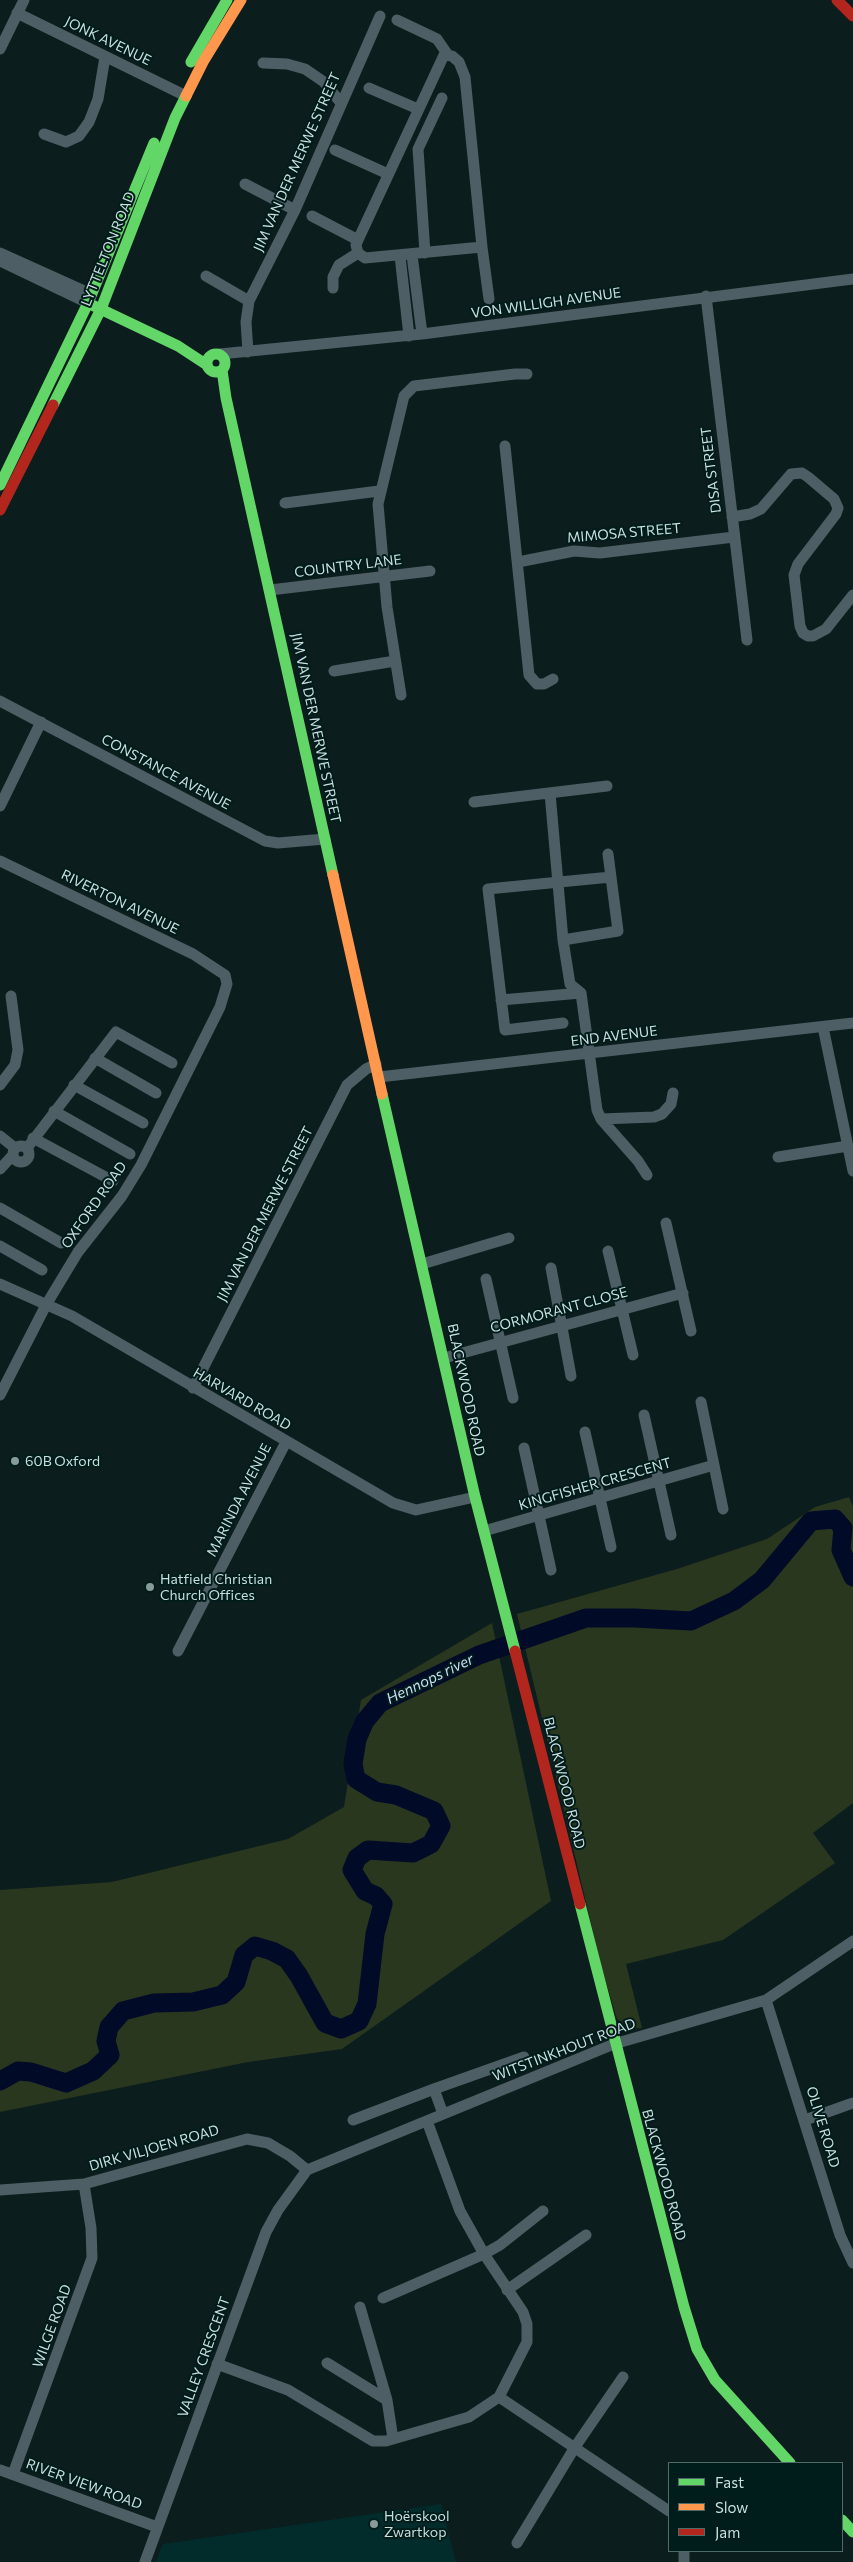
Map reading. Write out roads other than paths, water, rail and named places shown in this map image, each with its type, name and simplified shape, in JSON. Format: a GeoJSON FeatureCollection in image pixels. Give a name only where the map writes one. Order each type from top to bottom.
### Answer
{"type":"FeatureCollection","features":[{"type":"Feature","properties":{"kind":"main road","name":"LYTTELTON ROAD"},"geometry":{"type":"LineString","coordinates":[[0,485],[90,298],[181,94],[204,36],[227,0]]}},
{"type":"Feature","properties":{"kind":"main road","name":"LYTTELTON ROAD"},"geometry":{"type":"LineString","coordinates":[[0,510],[103,305],[175,118],[181,94],[241,0]]}},
{"type":"Feature","properties":{"kind":"main road"},"geometry":{"type":"LineString","coordinates":[[837,0],[853,16]]}},
{"type":"Feature","properties":{"kind":"main road"},"geometry":{"type":"LineString","coordinates":[[90,298],[178,346],[216,363]]}},
{"type":"Feature","properties":{"kind":"main road","name":"JIM VAN DER MERWE STREET"},"geometry":{"type":"LineString","coordinates":[[216,363],[226,398],[270,590],[379,1077]]}},
{"type":"Feature","properties":{"kind":"main road","name":"BLACKWOOD ROAD"},"geometry":{"type":"LineString","coordinates":[[379,1077],[475,1498],[614,2044],[697,2349],[715,2380],[789,2462]]}},
{"type":"Feature","properties":{"kind":"main road"},"geometry":{"type":"LineString","coordinates":[[843,2521],[853,2532]]}},
{"type":"Feature","properties":{"kind":"street"},"geometry":{"type":"LineString","coordinates":[[0,49],[24,0]]}},
{"type":"Feature","properties":{"kind":"street","name":"JONK AVENUE"},"geometry":{"type":"LineString","coordinates":[[17,14],[181,94]]}},
{"type":"Feature","properties":{"kind":"street","name":"JIM VAN DER MERWE STREET"},"geometry":{"type":"LineString","coordinates":[[245,352],[249,301],[295,210],[380,16]]}},
{"type":"Feature","properties":{"kind":"street"},"geometry":{"type":"LineString","coordinates":[[398,20],[437,39],[448,55],[459,62],[465,77],[489,300]]}},
{"type":"Feature","properties":{"kind":"street"},"geometry":{"type":"LineString","coordinates":[[448,55],[441,60],[356,245],[358,254],[365,258],[482,247]]}},
{"type":"Feature","properties":{"kind":"street"},"geometry":{"type":"LineString","coordinates":[[44,134],[66,142],[79,136],[89,122],[98,98],[105,56]]}},
{"type":"Feature","properties":{"kind":"street"},"geometry":{"type":"LineString","coordinates":[[263,63],[287,64],[305,69],[324,82],[341,103]]}},
{"type":"Feature","properties":{"kind":"street"},"geometry":{"type":"LineString","coordinates":[[369,88],[418,109]]}},
{"type":"Feature","properties":{"kind":"street"},"geometry":{"type":"LineString","coordinates":[[425,253],[418,149],[442,98]]}},
{"type":"Feature","properties":{"kind":"street"},"geometry":{"type":"LineString","coordinates":[[336,150],[388,174]]}},
{"type":"Feature","properties":{"kind":"street"},"geometry":{"type":"LineString","coordinates":[[245,184],[295,210]]}},
{"type":"Feature","properties":{"kind":"street"},"geometry":{"type":"LineString","coordinates":[[312,216],[358,240]]}},
{"type":"Feature","properties":{"kind":"street"},"geometry":{"type":"LineString","coordinates":[[0,253],[90,298]]}},
{"type":"Feature","properties":{"kind":"street"},"geometry":{"type":"LineString","coordinates":[[333,288],[333,277],[339,265],[358,254]]}},
{"type":"Feature","properties":{"kind":"street"},"geometry":{"type":"LineString","coordinates":[[412,255],[422,334]]}},
{"type":"Feature","properties":{"kind":"street"},"geometry":{"type":"LineString","coordinates":[[400,256],[409,336]]}},
{"type":"Feature","properties":{"kind":"street"},"geometry":{"type":"LineString","coordinates":[[0,261],[90,298]]}},
{"type":"Feature","properties":{"kind":"street"},"geometry":{"type":"LineString","coordinates":[[206,276],[249,301]]}},
{"type":"Feature","properties":{"kind":"street","name":"VON WILLIGH AVENUE"},"geometry":{"type":"LineString","coordinates":[[216,363],[245,352],[409,336],[706,296],[853,279]]}},
{"type":"Feature","properties":{"kind":"street","name":"DISA STREET"},"geometry":{"type":"LineString","coordinates":[[706,296],[746,640]]}},
{"type":"Feature","properties":{"kind":"street"},"geometry":{"type":"LineString","coordinates":[[401,695],[384,576],[378,515],[379,491],[390,457],[401,405],[408,390],[424,384],[527,374]]}},
{"type":"Feature","properties":{"kind":"street"},"geometry":{"type":"LineString","coordinates":[[505,446],[529,675],[537,684],[553,679]]}},
{"type":"Feature","properties":{"kind":"street"},"geometry":{"type":"LineString","coordinates":[[732,517],[750,514],[761,509],[791,474],[802,474],[808,477],[834,499],[838,508],[836,514],[798,564],[794,575],[797,610],[803,633],[813,636],[826,629],[853,595]]}},
{"type":"Feature","properties":{"kind":"street"},"geometry":{"type":"LineString","coordinates":[[285,503],[379,491]]}},
{"type":"Feature","properties":{"kind":"street","name":"MIMOSA STREET"},"geometry":{"type":"LineString","coordinates":[[518,562],[574,551],[600,553],[734,537]]}},
{"type":"Feature","properties":{"kind":"street","name":"COUNTRY LANE"},"geometry":{"type":"LineString","coordinates":[[270,590],[430,571]]}},
{"type":"Feature","properties":{"kind":"street"},"geometry":{"type":"LineString","coordinates":[[334,671],[395,661]]}},
{"type":"Feature","properties":{"kind":"street","name":"CONSTANCE AVENUE"},"geometry":{"type":"LineString","coordinates":[[0,701],[265,841],[278,843],[325,839]]}},
{"type":"Feature","properties":{"kind":"street"},"geometry":{"type":"LineString","coordinates":[[0,806],[41,722]]}},
{"type":"Feature","properties":{"kind":"street"},"geometry":{"type":"LineString","coordinates":[[474,802],[607,786]]}},
{"type":"Feature","properties":{"kind":"street"},"geometry":{"type":"LineString","coordinates":[[550,793],[563,940],[570,984],[581,993],[597,1110],[601,1119],[638,1161],[647,1175]]}},
{"type":"Feature","properties":{"kind":"street"},"geometry":{"type":"LineString","coordinates":[[563,940],[618,931],[608,854]]}},
{"type":"Feature","properties":{"kind":"street","name":"RIVERTON AVENUE"},"geometry":{"type":"LineString","coordinates":[[0,861],[193,954],[225,975]]}},
{"type":"Feature","properties":{"kind":"street"},"geometry":{"type":"LineString","coordinates":[[563,1023],[504,1030],[488,889],[611,877]]}},
{"type":"Feature","properties":{"kind":"street","name":"OXFORD ROAD"},"geometry":{"type":"LineString","coordinates":[[0,1395],[46,1305],[78,1252],[122,1196],[140,1165],[220,1007],[228,984],[225,975]]}},
{"type":"Feature","properties":{"kind":"street"},"geometry":{"type":"LineString","coordinates":[[501,1000],[581,993]]}},
{"type":"Feature","properties":{"kind":"street"},"geometry":{"type":"LineString","coordinates":[[0,1085],[15,1065],[18,1050],[11,996]]}},
{"type":"Feature","properties":{"kind":"street","name":"END AVENUE"},"geometry":{"type":"LineString","coordinates":[[379,1077],[853,1023]]}},
{"type":"Feature","properties":{"kind":"street"},"geometry":{"type":"LineString","coordinates":[[823,1027],[853,1171]]}},
{"type":"Feature","properties":{"kind":"street"},"geometry":{"type":"LineString","coordinates":[[0,1169],[18,1150],[33,1138],[113,1034],[120,1032],[172,1063]]}},
{"type":"Feature","properties":{"kind":"street"},"geometry":{"type":"LineString","coordinates":[[95,1058],[156,1093]]}},
{"type":"Feature","properties":{"kind":"street","name":"JIM VAN DER MERWE STREET"},"geometry":{"type":"LineString","coordinates":[[193,1388],[347,1085],[361,1072],[376,1064]]}},
{"type":"Feature","properties":{"kind":"street"},"geometry":{"type":"LineString","coordinates":[[74,1085],[143,1123]]}},
{"type":"Feature","properties":{"kind":"street"},"geometry":{"type":"LineString","coordinates":[[601,1119],[654,1117],[666,1111],[671,1104],[673,1093]]}},
{"type":"Feature","properties":{"kind":"street"},"geometry":{"type":"LineString","coordinates":[[54,1111],[130,1154]]}},
{"type":"Feature","properties":{"kind":"street"},"geometry":{"type":"LineString","coordinates":[[0,1136],[18,1150]]}},
{"type":"Feature","properties":{"kind":"street"},"geometry":{"type":"LineString","coordinates":[[33,1138],[113,1180]]}},
{"type":"Feature","properties":{"kind":"street"},"geometry":{"type":"LineString","coordinates":[[778,1157],[848,1146]]}},
{"type":"Feature","properties":{"kind":"street"},"geometry":{"type":"LineString","coordinates":[[0,1208],[61,1243]]}},
{"type":"Feature","properties":{"kind":"street"},"geometry":{"type":"LineString","coordinates":[[666,1223],[691,1331]]}},
{"type":"Feature","properties":{"kind":"street"},"geometry":{"type":"LineString","coordinates":[[422,1264],[509,1238]]}},
{"type":"Feature","properties":{"kind":"street"},"geometry":{"type":"LineString","coordinates":[[0,1246],[42,1270]]}},
{"type":"Feature","properties":{"kind":"street"},"geometry":{"type":"LineString","coordinates":[[608,1251],[633,1355]]}},
{"type":"Feature","properties":{"kind":"street"},"geometry":{"type":"LineString","coordinates":[[550,1268],[571,1376]]}},
{"type":"Feature","properties":{"kind":"street"},"geometry":{"type":"LineString","coordinates":[[486,1279],[513,1398]]}},
{"type":"Feature","properties":{"kind":"street","name":"HARVARD ROAD"},"geometry":{"type":"LineString","coordinates":[[0,1284],[79,1320],[286,1442],[404,1508],[426,1508],[475,1498]]}},
{"type":"Feature","properties":{"kind":"street","name":"CORMORANT CLOSE"},"geometry":{"type":"LineString","coordinates":[[444,1358],[682,1293]]}},
{"type":"Feature","properties":{"kind":"street"},"geometry":{"type":"LineString","coordinates":[[702,1402],[723,1509]]}},
{"type":"Feature","properties":{"kind":"street"},"geometry":{"type":"LineString","coordinates":[[644,1415],[671,1535]]}},
{"type":"Feature","properties":{"kind":"street"},"geometry":{"type":"LineString","coordinates":[[586,1432],[610,1547]]}},
{"type":"Feature","properties":{"kind":"street","name":"MARINDA AVENUE"},"geometry":{"type":"LineString","coordinates":[[178,1651],[286,1442]]}},
{"type":"Feature","properties":{"kind":"street"},"geometry":{"type":"LineString","coordinates":[[524,1448],[551,1570]]}},
{"type":"Feature","properties":{"kind":"street","name":"KINGFISHER CRESCENT"},"geometry":{"type":"LineString","coordinates":[[484,1531],[600,1500],[714,1466]]}},
{"type":"Feature","properties":{"kind":"street","name":"WITSTINKHOUT ROAD"},"geometry":{"type":"LineString","coordinates":[[307,2170],[614,2044],[766,2000],[853,1941]]}},
{"type":"Feature","properties":{"kind":"street","name":"OLIVE ROAD"},"geometry":{"type":"LineString","coordinates":[[766,2000],[840,2235],[853,2263]]}},
{"type":"Feature","properties":{"kind":"street"},"geometry":{"type":"LineString","coordinates":[[353,2120],[434,2088],[524,2057]]}},
{"type":"Feature","properties":{"kind":"street"},"geometry":{"type":"LineString","coordinates":[[434,2088],[443,2114]]}},
{"type":"Feature","properties":{"kind":"street"},"geometry":{"type":"LineString","coordinates":[[805,2120],[853,2104]]}},
{"type":"Feature","properties":{"kind":"street"},"geometry":{"type":"LineString","coordinates":[[217,2364],[288,2390],[373,2441],[393,2439],[470,2417],[499,2397],[528,2336],[526,2317],[484,2254],[460,2210],[427,2121]]}},
{"type":"Feature","properties":{"kind":"street","name":"DIRK VILJOEN ROAD"},"geometry":{"type":"LineString","coordinates":[[0,2190],[84,2184],[247,2139],[268,2143],[290,2156],[307,2170]]}},
{"type":"Feature","properties":{"kind":"street","name":"VALLEY CRESCENT"},"geometry":{"type":"LineString","coordinates":[[145,2562],[266,2232],[278,2210],[307,2170]]}},
{"type":"Feature","properties":{"kind":"street","name":"WILGE ROAD"},"geometry":{"type":"LineString","coordinates":[[13,2474],[92,2258],[91,2228],[84,2184]]}},
{"type":"Feature","properties":{"kind":"street"},"geometry":{"type":"LineString","coordinates":[[383,2298],[484,2254],[500,2245],[543,2211]]}},
{"type":"Feature","properties":{"kind":"street"},"geometry":{"type":"LineString","coordinates":[[507,2290],[586,2235]]}},
{"type":"Feature","properties":{"kind":"street"},"geometry":{"type":"LineString","coordinates":[[360,2307],[387,2400],[393,2439]]}},
{"type":"Feature","properties":{"kind":"street"},"geometry":{"type":"LineString","coordinates":[[327,2363],[387,2400]]}},
{"type":"Feature","properties":{"kind":"street"},"geometry":{"type":"LineString","coordinates":[[517,2543],[575,2447],[623,2377]]}},
{"type":"Feature","properties":{"kind":"street"},"geometry":{"type":"LineString","coordinates":[[499,2397],[668,2510]]}},
{"type":"Feature","properties":{"kind":"street","name":"RIVER VIEW ROAD"},"geometry":{"type":"LineString","coordinates":[[0,2470],[157,2527]]}},
{"type":"Feature","properties":{"kind":"waterway","name":"Hennops river"},"geometry":{"type":"LineString","coordinates":[[0,2081],[18,2071],[31,2072],[66,2083],[93,2071],[110,2055],[106,2041],[109,2027],[123,2011],[154,2003],[193,2002],[222,1995],[236,1982],[244,1955],[255,1946],[272,1951],[287,1959],[299,1976],[325,2023],[341,2029],[359,2021],[367,2004],[375,1934],[383,1904],[376,1896],[365,1891],[352,1870],[357,1858],[368,1850],[413,1853],[431,1844],[441,1826],[434,1811],[396,1795],[377,1792],[356,1779],[353,1764],[357,1739],[365,1721],[380,1703],[479,1655],[586,1618],[691,1621],[734,1601],[762,1580],[811,1521],[835,1519],[843,1528],[841,1550],[853,1577]]}},
{"type":"Feature","properties":{"kind":"place","name":"60B Oxford"},"geometry":{"type":"Point","coordinates":[15,1461]}},
{"type":"Feature","properties":{"kind":"place","name":"Hatfield Christian Church Offices"},"geometry":{"type":"Point","coordinates":[150,1587]}},
{"type":"Feature","properties":{"kind":"place","name":"Hoërskool Zwartkop"},"geometry":{"type":"Point","coordinates":[374,2524]}}]}
